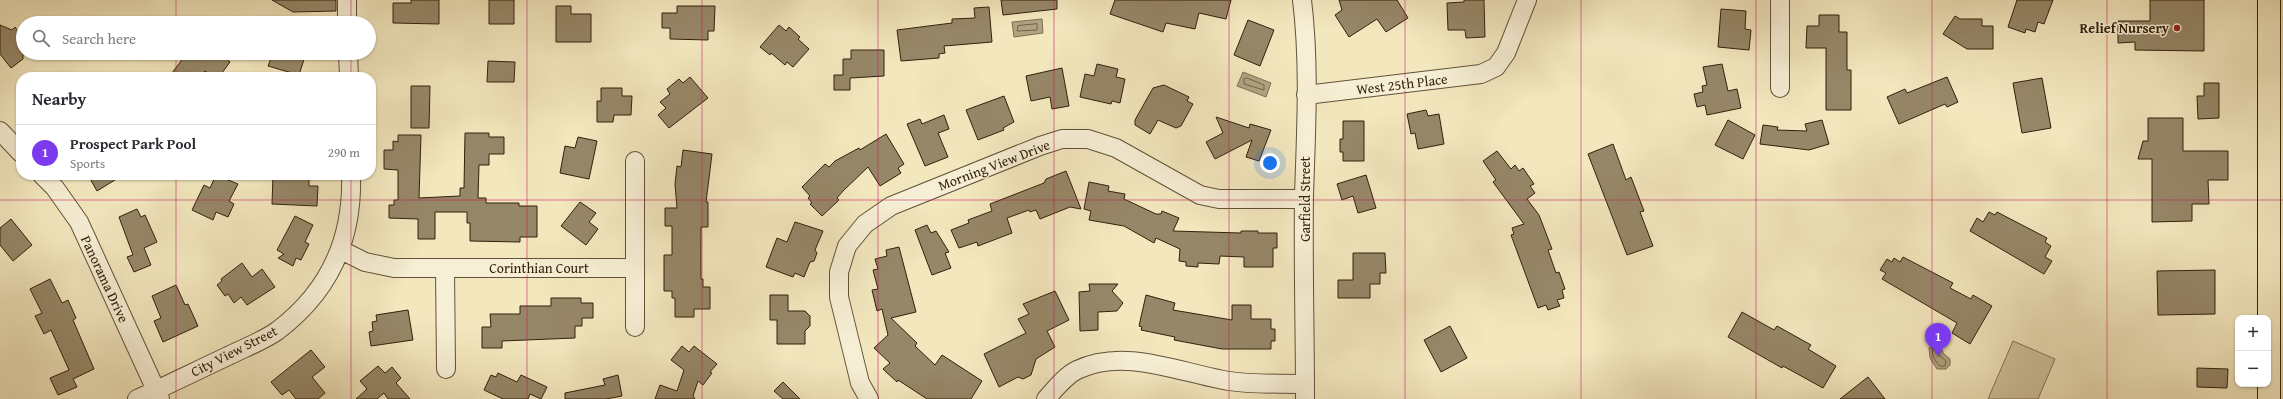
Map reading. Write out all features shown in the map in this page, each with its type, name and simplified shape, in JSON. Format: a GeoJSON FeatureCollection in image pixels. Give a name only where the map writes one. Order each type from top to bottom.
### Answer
{"type":"FeatureCollection","features":[{"type":"Feature","properties":{"kind":"main road"},"geometry":{"type":"LineString","coordinates":[[2269,0],[2269,399]]}},
{"type":"Feature","properties":{"kind":"street"},"geometry":{"type":"LineString","coordinates":[[347,0],[347,16]]}},
{"type":"Feature","properties":{"kind":"street","name":"Garfield Street"},"geometry":{"type":"LineString","coordinates":[[1302,0],[1306,27],[1304,199],[1305,391]]}},
{"type":"Feature","properties":{"kind":"street","name":"West 25th Place"},"geometry":{"type":"LineString","coordinates":[[1306,95],[1481,74],[1496,67],[1506,53],[1527,0]]}},
{"type":"Feature","properties":{"kind":"street"},"geometry":{"type":"LineString","coordinates":[[1780,0],[1780,88]]}},
{"type":"Feature","properties":{"kind":"street"},"geometry":{"type":"LineString","coordinates":[[348,60],[349,72]]}},
{"type":"Feature","properties":{"kind":"street"},"geometry":{"type":"LineString","coordinates":[[0,131],[16,148]]}},
{"type":"Feature","properties":{"kind":"street","name":"Morning View Drive"},"geometry":{"type":"LineString","coordinates":[[869,399],[860,383],[839,296],[839,272],[848,246],[864,224],[891,206],[1040,146],[1062,139],[1088,139],[1116,148],[1200,195],[1219,199],[1304,199]]}},
{"type":"Feature","properties":{"kind":"street"},"geometry":{"type":"LineString","coordinates":[[635,161],[635,327]]}},
{"type":"Feature","properties":{"kind":"street","name":"Panorama Drive"},"geometry":{"type":"LineString","coordinates":[[47,180],[55,188],[78,222],[158,395]]}},
{"type":"Feature","properties":{"kind":"street","name":"City View Street"},"geometry":{"type":"LineString","coordinates":[[137,399],[158,395],[277,331],[306,305],[326,280],[341,250],[352,195],[351,180]]}},
{"type":"Feature","properties":{"kind":"street","name":"Corinthian Court"},"geometry":{"type":"LineString","coordinates":[[341,250],[365,262],[394,268],[634,268]]}},
{"type":"Feature","properties":{"kind":"street"},"geometry":{"type":"LineString","coordinates":[[445,268],[446,369]]}},
{"type":"Feature","properties":{"kind":"street"},"geometry":{"type":"LineString","coordinates":[[1046,399],[1059,384],[1076,370],[1101,361],[1130,360],[1230,381],[1305,391]]}},
{"type":"Feature","properties":{"kind":"shaded area"},"geometry":{"type":"Polygon","coordinates":[[[2013,341],[2055,359],[2038,399],[1988,399],[2013,341]]]}},
{"type":"Feature","properties":{"kind":"water"},"geometry":{"type":"Polygon","coordinates":[[[1042,19],[1043,33],[1014,37],[1012,22],[1042,19]]]}},
{"type":"Feature","properties":{"kind":"water"},"geometry":{"type":"Polygon","coordinates":[[[1243,72],[1271,83],[1266,97],[1237,86],[1243,72]]]}},
{"type":"Feature","properties":{"kind":"water"},"geometry":{"type":"Polygon","coordinates":[[[1934,342],[1940,344],[1943,353],[1950,359],[1950,365],[1946,369],[1937,369],[1930,358],[1929,348],[1934,342]]]}},
{"type":"Feature","properties":{"kind":"building"},"geometry":{"type":"Polygon","coordinates":[[[272,0],[336,0],[336,11],[293,12],[272,0]]]}},
{"type":"Feature","properties":{"kind":"building"},"geometry":{"type":"Polygon","coordinates":[[[411,0],[439,0],[439,24],[393,23],[393,3],[411,3],[411,0]]]}},
{"type":"Feature","properties":{"kind":"building"},"geometry":{"type":"Polygon","coordinates":[[[489,0],[514,0],[514,24],[489,24],[489,0]]]}},
{"type":"Feature","properties":{"kind":"building"},"geometry":{"type":"Polygon","coordinates":[[[1001,0],[1057,0],[1057,9],[1003,15],[1001,0]]]}},
{"type":"Feature","properties":{"kind":"building"},"geometry":{"type":"Polygon","coordinates":[[[1115,0],[1231,0],[1226,19],[1199,13],[1195,29],[1166,23],[1163,32],[1110,14],[1115,0]]]}},
{"type":"Feature","properties":{"kind":"building"},"geometry":{"type":"Polygon","coordinates":[[[1339,0],[1397,0],[1408,18],[1386,32],[1377,19],[1349,37],[1335,15],[1342,10],[1339,0]]]}},
{"type":"Feature","properties":{"kind":"building"},"geometry":{"type":"Polygon","coordinates":[[[1464,0],[1484,0],[1485,37],[1466,38],[1465,30],[1448,30],[1447,3],[1464,2],[1464,0]]]}},
{"type":"Feature","properties":{"kind":"building"},"geometry":{"type":"Polygon","coordinates":[[[2017,0],[2053,0],[2044,24],[2038,22],[2035,32],[2026,29],[2025,33],[2008,27],[2017,0]]]}},
{"type":"Feature","properties":{"kind":"building","name":"Relief Nursery"},"geometry":{"type":"Polygon","coordinates":[[[2150,0],[2204,0],[2204,51],[2135,50],[2135,42],[2118,43],[2118,21],[2150,21],[2150,0]]]}},
{"type":"Feature","properties":{"kind":"building"},"geometry":{"type":"Polygon","coordinates":[[[556,6],[571,6],[571,14],[591,14],[591,42],[556,42],[556,6]]]}},
{"type":"Feature","properties":{"kind":"building"},"geometry":{"type":"Polygon","coordinates":[[[677,6],[715,6],[714,31],[708,31],[708,40],[670,39],[670,28],[662,28],[662,13],[677,13],[677,6]]]}},
{"type":"Feature","properties":{"kind":"building"},"geometry":{"type":"Polygon","coordinates":[[[989,7],[992,42],[944,46],[945,53],[939,54],[939,58],[901,61],[897,30],[952,23],[952,19],[975,18],[974,8],[989,7]]]}},
{"type":"Feature","properties":{"kind":"building"},"geometry":{"type":"Polygon","coordinates":[[[1721,9],[1746,11],[1745,29],[1751,30],[1749,50],[1718,47],[1721,9]]]}},
{"type":"Feature","properties":{"kind":"building"},"geometry":{"type":"Polygon","coordinates":[[[1819,15],[1839,15],[1839,32],[1847,32],[1847,70],[1851,70],[1851,110],[1826,110],[1826,48],[1806,48],[1807,26],[1819,26],[1819,15]]]}},
{"type":"Feature","properties":{"kind":"building"},"geometry":{"type":"Polygon","coordinates":[[[1955,16],[1960,19],[1982,19],[1982,26],[1993,26],[1993,49],[1967,49],[1943,34],[1955,16]]]}},
{"type":"Feature","properties":{"kind":"building"},"geometry":{"type":"Polygon","coordinates":[[[1248,20],[1274,30],[1260,66],[1234,55],[1248,20]]]}},
{"type":"Feature","properties":{"kind":"building"},"geometry":{"type":"Polygon","coordinates":[[[0,25],[12,30],[15,27],[16,60],[22,60],[11,68],[0,54],[0,25]]]}},
{"type":"Feature","properties":{"kind":"building"},"geometry":{"type":"Polygon","coordinates":[[[779,25],[786,31],[789,27],[800,37],[798,39],[809,49],[793,67],[787,62],[785,65],[771,53],[770,55],[760,47],[779,25]]]}},
{"type":"Feature","properties":{"kind":"building"},"geometry":{"type":"Polygon","coordinates":[[[851,50],[884,50],[884,76],[850,78],[850,90],[834,90],[834,75],[843,75],[843,59],[851,59],[851,50]]]}},
{"type":"Feature","properties":{"kind":"building"},"geometry":{"type":"Polygon","coordinates":[[[182,60],[227,60],[230,62],[223,72],[173,72],[182,60]]]}},
{"type":"Feature","properties":{"kind":"building"},"geometry":{"type":"Polygon","coordinates":[[[270,60],[304,60],[300,72],[289,72],[268,66],[270,60]]]}},
{"type":"Feature","properties":{"kind":"building"},"geometry":{"type":"Polygon","coordinates":[[[488,61],[515,62],[514,82],[487,82],[488,61]]]}},
{"type":"Feature","properties":{"kind":"building"},"geometry":{"type":"Polygon","coordinates":[[[1097,64],[1118,69],[1116,77],[1125,79],[1120,103],[1112,101],[1111,104],[1080,97],[1085,74],[1094,76],[1097,64]]]}},
{"type":"Feature","properties":{"kind":"building"},"geometry":{"type":"Polygon","coordinates":[[[1722,64],[1728,91],[1737,89],[1741,108],[1707,115],[1705,105],[1697,107],[1694,94],[1703,92],[1702,86],[1707,85],[1703,67],[1722,64]]]}},
{"type":"Feature","properties":{"kind":"building"},"geometry":{"type":"Polygon","coordinates":[[[1062,68],[1069,106],[1052,109],[1050,97],[1031,101],[1026,76],[1062,68]]]}},
{"type":"Feature","properties":{"kind":"building"},"geometry":{"type":"Polygon","coordinates":[[[690,77],[708,98],[669,128],[658,115],[666,108],[660,102],[670,94],[667,89],[679,79],[683,83],[690,77]]]}},
{"type":"Feature","properties":{"kind":"building"},"geometry":{"type":"Polygon","coordinates":[[[1947,77],[1958,102],[1947,107],[1945,104],[1899,124],[1887,97],[1905,89],[1907,93],[1947,77]]]}},
{"type":"Feature","properties":{"kind":"building"},"geometry":{"type":"Polygon","coordinates":[[[2042,78],[2051,128],[2022,133],[2013,83],[2042,78]]]}},
{"type":"Feature","properties":{"kind":"building"},"geometry":{"type":"Polygon","coordinates":[[[2204,83],[2219,83],[2219,118],[2198,119],[2197,96],[2204,96],[2204,83]]]}},
{"type":"Feature","properties":{"kind":"building"},"geometry":{"type":"Polygon","coordinates":[[[1164,85],[1189,97],[1187,101],[1193,104],[1181,126],[1176,128],[1158,120],[1150,134],[1135,125],[1135,120],[1153,88],[1164,85]]]}},
{"type":"Feature","properties":{"kind":"building"},"geometry":{"type":"Polygon","coordinates":[[[411,86],[430,86],[429,128],[411,128],[411,86]]]}},
{"type":"Feature","properties":{"kind":"building"},"geometry":{"type":"Polygon","coordinates":[[[601,88],[622,88],[622,96],[632,96],[631,115],[614,115],[613,122],[597,122],[597,101],[601,101],[601,88]]]}},
{"type":"Feature","properties":{"kind":"building"},"geometry":{"type":"Polygon","coordinates":[[[1004,96],[1014,122],[1003,128],[1004,130],[978,140],[966,110],[1004,96]]]}},
{"type":"Feature","properties":{"kind":"building"},"geometry":{"type":"Polygon","coordinates":[[[1426,110],[1428,116],[1439,114],[1444,144],[1418,149],[1415,133],[1411,134],[1407,114],[1426,110]]]}},
{"type":"Feature","properties":{"kind":"building"},"geometry":{"type":"Polygon","coordinates":[[[944,115],[949,129],[938,133],[948,157],[925,166],[907,124],[920,119],[922,124],[944,115]]]}},
{"type":"Feature","properties":{"kind":"building"},"geometry":{"type":"Polygon","coordinates":[[[1216,117],[1249,128],[1250,124],[1271,130],[1259,161],[1246,157],[1252,140],[1215,159],[1206,142],[1223,133],[1216,117]]]}},
{"type":"Feature","properties":{"kind":"building"},"geometry":{"type":"Polygon","coordinates":[[[2148,118],[2183,118],[2183,151],[2228,151],[2228,180],[2208,180],[2209,204],[2192,204],[2192,221],[2152,222],[2152,159],[2138,159],[2143,141],[2148,141],[2148,118]]]}},
{"type":"Feature","properties":{"kind":"building"},"geometry":{"type":"Polygon","coordinates":[[[1728,120],[1755,135],[1743,159],[1715,145],[1728,120]]]}},
{"type":"Feature","properties":{"kind":"building"},"geometry":{"type":"Polygon","coordinates":[[[1822,120],[1829,144],[1809,150],[1760,144],[1763,125],[1778,127],[1777,130],[1807,131],[1805,124],[1822,120]]]}},
{"type":"Feature","properties":{"kind":"building"},"geometry":{"type":"Polygon","coordinates":[[[1343,121],[1364,121],[1364,161],[1343,161],[1343,152],[1340,152],[1340,139],[1343,139],[1343,121]]]}},
{"type":"Feature","properties":{"kind":"building"},"geometry":{"type":"Polygon","coordinates":[[[465,133],[489,133],[489,137],[504,137],[504,154],[489,154],[489,165],[479,165],[478,198],[486,198],[486,203],[519,203],[519,206],[537,206],[537,237],[520,237],[520,242],[470,241],[470,223],[467,223],[467,212],[435,212],[435,239],[418,239],[418,219],[389,218],[389,205],[394,205],[394,200],[398,200],[398,170],[384,169],[384,150],[393,150],[393,141],[398,142],[398,135],[421,135],[419,198],[460,196],[460,188],[464,188],[465,133]]]}},
{"type":"Feature","properties":{"kind":"building"},"geometry":{"type":"Polygon","coordinates":[[[886,134],[904,164],[898,168],[901,173],[880,186],[868,167],[843,191],[837,198],[839,200],[822,216],[810,204],[812,203],[808,198],[810,196],[802,187],[825,164],[829,167],[835,161],[859,148],[860,150],[886,134]]]}},
{"type":"Feature","properties":{"kind":"building"},"geometry":{"type":"Polygon","coordinates":[[[578,137],[597,141],[589,179],[560,173],[565,146],[575,148],[578,137]]]}},
{"type":"Feature","properties":{"kind":"building"},"geometry":{"type":"Polygon","coordinates":[[[1613,144],[1626,180],[1631,177],[1644,211],[1640,212],[1653,246],[1627,255],[1588,154],[1613,144]]]}},
{"type":"Feature","properties":{"kind":"building"},"geometry":{"type":"Polygon","coordinates":[[[683,150],[712,154],[706,202],[708,202],[708,227],[701,227],[701,279],[703,279],[703,287],[710,287],[710,309],[694,309],[694,317],[675,317],[675,298],[672,298],[672,291],[664,291],[664,255],[672,255],[672,226],[665,226],[665,208],[677,208],[675,184],[677,166],[681,167],[683,150]]]}},
{"type":"Feature","properties":{"kind":"building"},"geometry":{"type":"Polygon","coordinates":[[[1497,151],[1511,169],[1515,165],[1519,171],[1523,168],[1534,184],[1530,186],[1535,193],[1527,199],[1539,215],[1552,249],[1548,250],[1556,273],[1559,272],[1565,289],[1562,290],[1564,298],[1557,300],[1560,306],[1548,310],[1546,305],[1538,308],[1511,235],[1514,234],[1512,228],[1524,224],[1493,182],[1496,180],[1483,161],[1497,151]]]}},
{"type":"Feature","properties":{"kind":"building"},"geometry":{"type":"Polygon","coordinates":[[[1066,171],[1081,209],[1070,207],[1040,219],[1036,210],[1030,212],[1029,210],[1007,218],[1012,233],[978,246],[977,242],[959,248],[951,230],[969,223],[968,220],[992,211],[990,204],[1044,183],[1046,179],[1066,171]]]}},
{"type":"Feature","properties":{"kind":"building"},"geometry":{"type":"Polygon","coordinates":[[[1366,175],[1376,208],[1358,213],[1353,196],[1342,200],[1337,184],[1366,175]]]}},
{"type":"Feature","properties":{"kind":"building"},"geometry":{"type":"Polygon","coordinates":[[[91,180],[115,180],[97,191],[91,180]]]}},
{"type":"Feature","properties":{"kind":"building"},"geometry":{"type":"Polygon","coordinates":[[[214,180],[228,180],[238,184],[229,201],[234,204],[228,217],[216,212],[213,220],[192,210],[204,185],[210,188],[214,180]]]}},
{"type":"Feature","properties":{"kind":"building"},"geometry":{"type":"Polygon","coordinates":[[[273,180],[309,180],[309,186],[318,186],[317,206],[272,204],[273,180]]]}},
{"type":"Feature","properties":{"kind":"building"},"geometry":{"type":"Polygon","coordinates":[[[1089,182],[1109,186],[1108,191],[1125,194],[1124,199],[1156,214],[1161,214],[1162,211],[1179,218],[1173,231],[1241,233],[1241,231],[1258,231],[1258,233],[1277,233],[1277,248],[1273,248],[1273,267],[1244,267],[1244,257],[1220,256],[1219,264],[1198,263],[1198,267],[1186,266],[1186,262],[1179,261],[1180,249],[1156,238],[1154,243],[1124,226],[1089,220],[1091,211],[1084,209],[1089,182]]]}},
{"type":"Feature","properties":{"kind":"building"},"geometry":{"type":"Polygon","coordinates":[[[580,202],[596,213],[589,222],[598,229],[586,245],[561,226],[580,202]]]}},
{"type":"Feature","properties":{"kind":"building"},"geometry":{"type":"Polygon","coordinates":[[[137,209],[141,217],[145,215],[157,242],[144,248],[151,265],[134,272],[127,257],[133,255],[119,217],[137,209]]]}},
{"type":"Feature","properties":{"kind":"building"},"geometry":{"type":"Polygon","coordinates":[[[1989,212],[1995,215],[1997,212],[2047,238],[2045,242],[2051,246],[2045,257],[2052,261],[2044,274],[1970,231],[1977,218],[1983,222],[1989,212]]]}},
{"type":"Feature","properties":{"kind":"building"},"geometry":{"type":"Polygon","coordinates":[[[295,216],[313,225],[305,242],[309,244],[301,260],[296,258],[293,266],[278,258],[284,254],[277,250],[295,216]]]}},
{"type":"Feature","properties":{"kind":"building"},"geometry":{"type":"Polygon","coordinates":[[[11,219],[32,245],[13,261],[0,245],[0,228],[11,219]]]}},
{"type":"Feature","properties":{"kind":"building"},"geometry":{"type":"Polygon","coordinates":[[[795,222],[823,231],[815,250],[817,253],[814,261],[810,262],[804,277],[795,273],[793,277],[766,267],[777,238],[787,242],[795,222]]]}},
{"type":"Feature","properties":{"kind":"building"},"geometry":{"type":"Polygon","coordinates":[[[927,225],[931,233],[936,231],[949,252],[945,253],[951,268],[932,275],[915,230],[927,225]]]}},
{"type":"Feature","properties":{"kind":"building"},"geometry":{"type":"Polygon","coordinates":[[[899,247],[916,312],[891,318],[917,343],[915,346],[935,365],[942,355],[982,381],[971,399],[927,399],[898,380],[897,382],[883,369],[890,363],[874,348],[888,335],[882,309],[877,311],[872,290],[878,289],[873,270],[878,269],[875,259],[887,256],[886,250],[899,247]]]}},
{"type":"Feature","properties":{"kind":"building"},"geometry":{"type":"Polygon","coordinates":[[[1353,253],[1385,253],[1386,273],[1380,273],[1380,284],[1370,284],[1370,298],[1338,298],[1338,280],[1353,280],[1353,253]]]}},
{"type":"Feature","properties":{"kind":"building"},"geometry":{"type":"Polygon","coordinates":[[[1903,257],[1953,283],[1950,288],[1971,299],[1973,295],[1992,306],[1970,344],[1952,333],[1957,323],[1882,279],[1886,273],[1880,270],[1887,259],[1892,262],[1894,258],[1900,262],[1903,257]]]}},
{"type":"Feature","properties":{"kind":"building"},"geometry":{"type":"Polygon","coordinates":[[[242,263],[252,277],[262,269],[275,287],[247,305],[241,297],[234,303],[228,294],[225,296],[217,285],[222,281],[221,279],[242,263]]]}},
{"type":"Feature","properties":{"kind":"building"},"geometry":{"type":"Polygon","coordinates":[[[2215,270],[2215,314],[2158,315],[2157,271],[2215,270]]]}},
{"type":"Feature","properties":{"kind":"building"},"geometry":{"type":"Polygon","coordinates":[[[50,279],[62,303],[68,300],[76,318],[73,320],[94,369],[73,379],[77,387],[58,395],[50,378],[69,370],[51,330],[44,334],[35,316],[42,313],[30,289],[50,279]]]}},
{"type":"Feature","properties":{"kind":"building"},"geometry":{"type":"Polygon","coordinates":[[[1089,284],[1118,284],[1112,291],[1123,303],[1117,311],[1098,312],[1098,330],[1080,331],[1079,292],[1090,291],[1089,284]]]}},
{"type":"Feature","properties":{"kind":"building"},"geometry":{"type":"Polygon","coordinates":[[[176,285],[185,305],[188,304],[198,326],[163,342],[154,321],[161,318],[152,296],[176,285]]]}},
{"type":"Feature","properties":{"kind":"building"},"geometry":{"type":"Polygon","coordinates":[[[1055,291],[1069,320],[1047,331],[1055,347],[1036,359],[1031,375],[1023,379],[1018,377],[999,387],[984,354],[1026,333],[1018,319],[1029,314],[1023,304],[1055,291]]]}},
{"type":"Feature","properties":{"kind":"building"},"geometry":{"type":"Polygon","coordinates":[[[770,295],[788,295],[788,311],[805,311],[810,316],[810,326],[805,331],[805,344],[777,344],[777,320],[770,320],[770,295]]]}},
{"type":"Feature","properties":{"kind":"building"},"geometry":{"type":"Polygon","coordinates":[[[1146,295],[1175,303],[1173,310],[1232,320],[1232,305],[1251,305],[1251,319],[1271,319],[1271,329],[1275,329],[1275,341],[1271,341],[1271,349],[1222,349],[1174,340],[1175,337],[1141,330],[1142,327],[1139,326],[1146,295]]]}},
{"type":"Feature","properties":{"kind":"building"},"geometry":{"type":"Polygon","coordinates":[[[551,298],[581,298],[581,303],[593,303],[593,318],[582,318],[582,326],[575,326],[575,338],[502,341],[502,348],[482,348],[482,327],[491,327],[490,314],[520,314],[520,306],[551,306],[551,298]]]}},
{"type":"Feature","properties":{"kind":"building"},"geometry":{"type":"Polygon","coordinates":[[[408,310],[413,340],[371,346],[369,332],[373,331],[372,322],[377,321],[376,315],[408,310]]]}},
{"type":"Feature","properties":{"kind":"building"},"geometry":{"type":"Polygon","coordinates":[[[1742,312],[1774,330],[1777,326],[1811,345],[1808,349],[1836,366],[1823,388],[1783,366],[1782,368],[1728,337],[1742,312]]]}},
{"type":"Feature","properties":{"kind":"building"},"geometry":{"type":"Polygon","coordinates":[[[1450,326],[1467,358],[1441,372],[1424,340],[1450,326]]]}},
{"type":"Feature","properties":{"kind":"building"},"geometry":{"type":"Polygon","coordinates":[[[682,346],[689,352],[694,346],[717,364],[710,372],[712,373],[703,385],[698,381],[693,396],[695,399],[655,399],[660,385],[677,391],[684,370],[671,360],[682,346]]]}},
{"type":"Feature","properties":{"kind":"building"},"geometry":{"type":"Polygon","coordinates":[[[311,350],[325,367],[312,377],[325,393],[318,399],[296,399],[289,390],[282,395],[271,382],[311,350]]]}},
{"type":"Feature","properties":{"kind":"building"},"geometry":{"type":"Polygon","coordinates":[[[378,366],[385,373],[392,367],[401,378],[396,383],[410,399],[388,399],[384,393],[377,399],[356,399],[367,389],[360,381],[378,366]]]}},
{"type":"Feature","properties":{"kind":"building"},"geometry":{"type":"Polygon","coordinates":[[[2197,368],[2228,369],[2227,388],[2197,387],[2197,368]]]}},
{"type":"Feature","properties":{"kind":"building"},"geometry":{"type":"Polygon","coordinates":[[[498,373],[517,382],[521,375],[547,387],[541,399],[530,394],[528,399],[503,399],[484,390],[491,375],[496,377],[498,373]]]}},
{"type":"Feature","properties":{"kind":"building"},"geometry":{"type":"Polygon","coordinates":[[[618,375],[622,396],[606,399],[565,399],[565,393],[605,385],[603,379],[618,375]]]}},
{"type":"Feature","properties":{"kind":"building"},"geometry":{"type":"Polygon","coordinates":[[[1868,377],[1885,399],[1840,399],[1868,377]]]}},
{"type":"Feature","properties":{"kind":"building"},"geometry":{"type":"Polygon","coordinates":[[[783,382],[800,399],[783,399],[774,391],[783,382]]]}},
{"type":"Feature","properties":{"kind":"place","name":"Relief Nursery"},"geometry":{"type":"Point","coordinates":[2177,28]}},
{"type":"Feature","properties":{"kind":"place","name":"Prospect Park Pool"},"geometry":{"type":"Point","coordinates":[1938,356]}}]}
